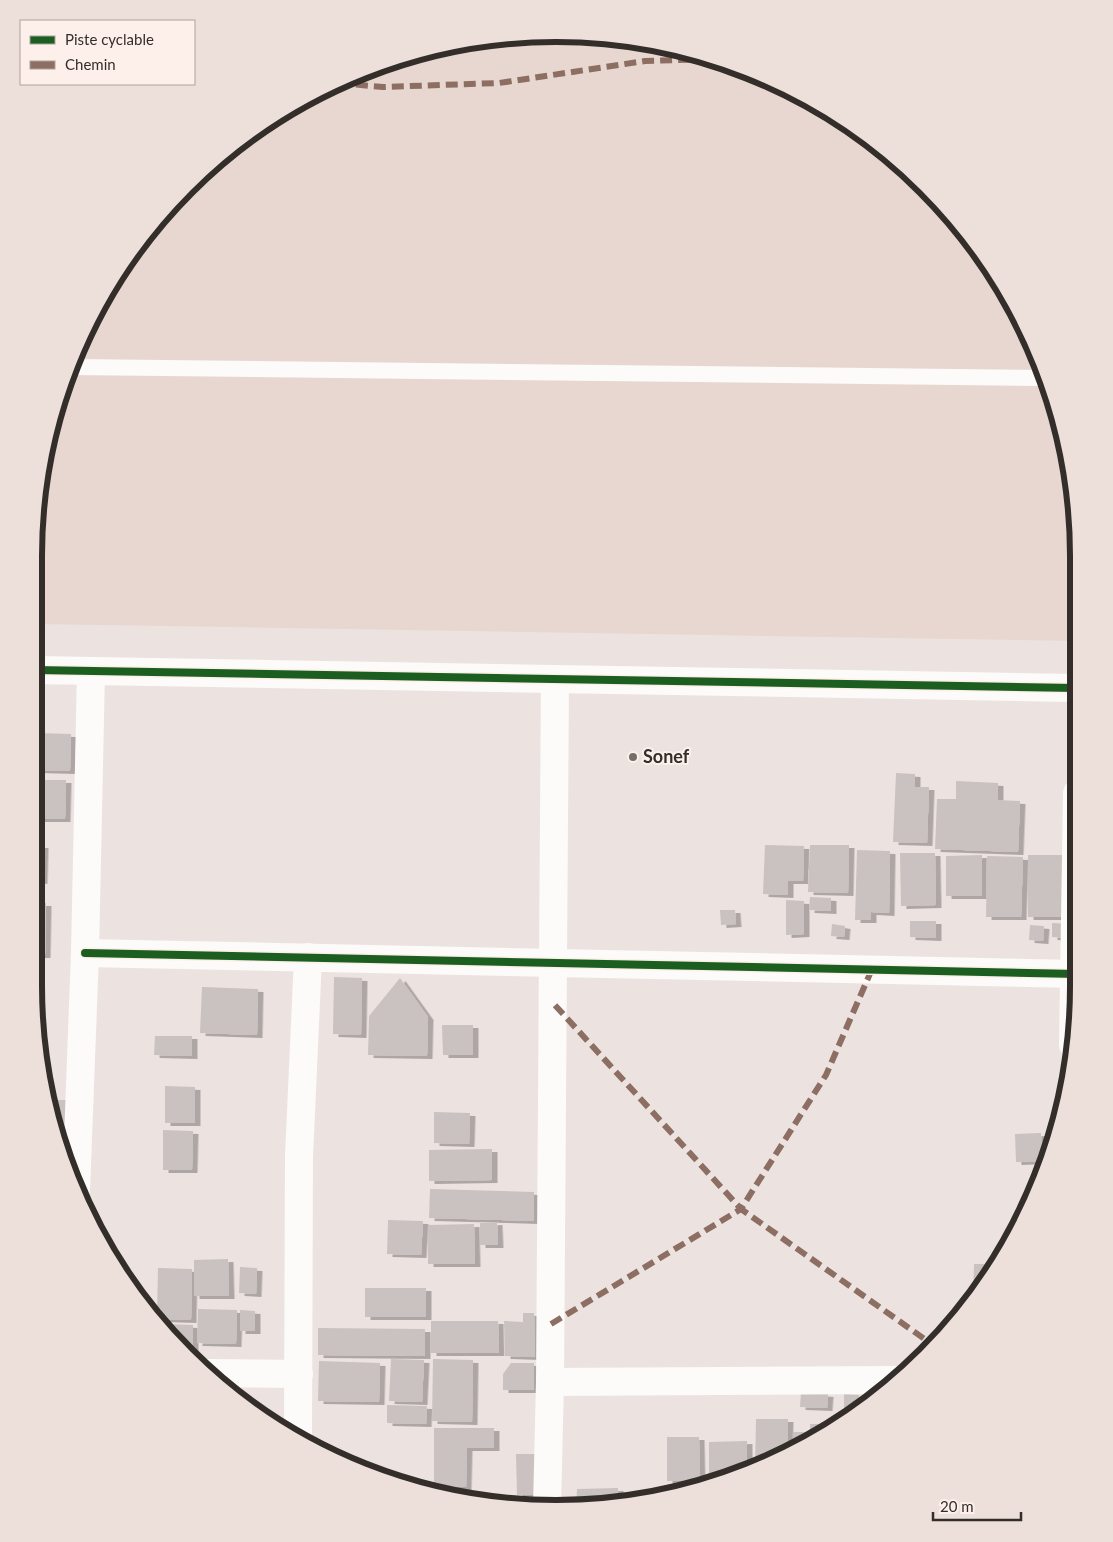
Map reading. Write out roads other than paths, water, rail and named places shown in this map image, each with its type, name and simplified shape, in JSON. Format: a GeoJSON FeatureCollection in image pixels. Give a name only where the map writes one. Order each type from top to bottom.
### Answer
{"type":"FeatureCollection","features":[{"type":"Feature","properties":{"kind":"street"},"geometry":{"type":"LineString","coordinates":[[42,670],[1070,688]]}},
{"type":"Feature","properties":{"kind":"street"},"geometry":{"type":"LineString","coordinates":[[77,1169],[85,953],[91,671]]}},
{"type":"Feature","properties":{"kind":"street"},"geometry":{"type":"LineString","coordinates":[[546,1499],[550,1382],[555,679]]}},
{"type":"Feature","properties":{"kind":"street"},"geometry":{"type":"LineString","coordinates":[[85,953],[1070,974]]}},
{"type":"Feature","properties":{"kind":"street"},"geometry":{"type":"LineString","coordinates":[[298,1430],[299,1157],[308,957]]}},
{"type":"Feature","properties":{"kind":"street"},"geometry":{"type":"LineString","coordinates":[[220,1374],[299,1374]]}},
{"type":"Feature","properties":{"kind":"street"},"geometry":{"type":"LineString","coordinates":[[550,1382],[885,1380]]}},
{"type":"Feature","properties":{"kind":"lane"},"geometry":{"type":"LineString","coordinates":[[79,368],[1038,378]]}},
{"type":"Feature","properties":{"kind":"place","name":"Sonef"},"geometry":{"type":"Point","coordinates":[633,757]}}]}
